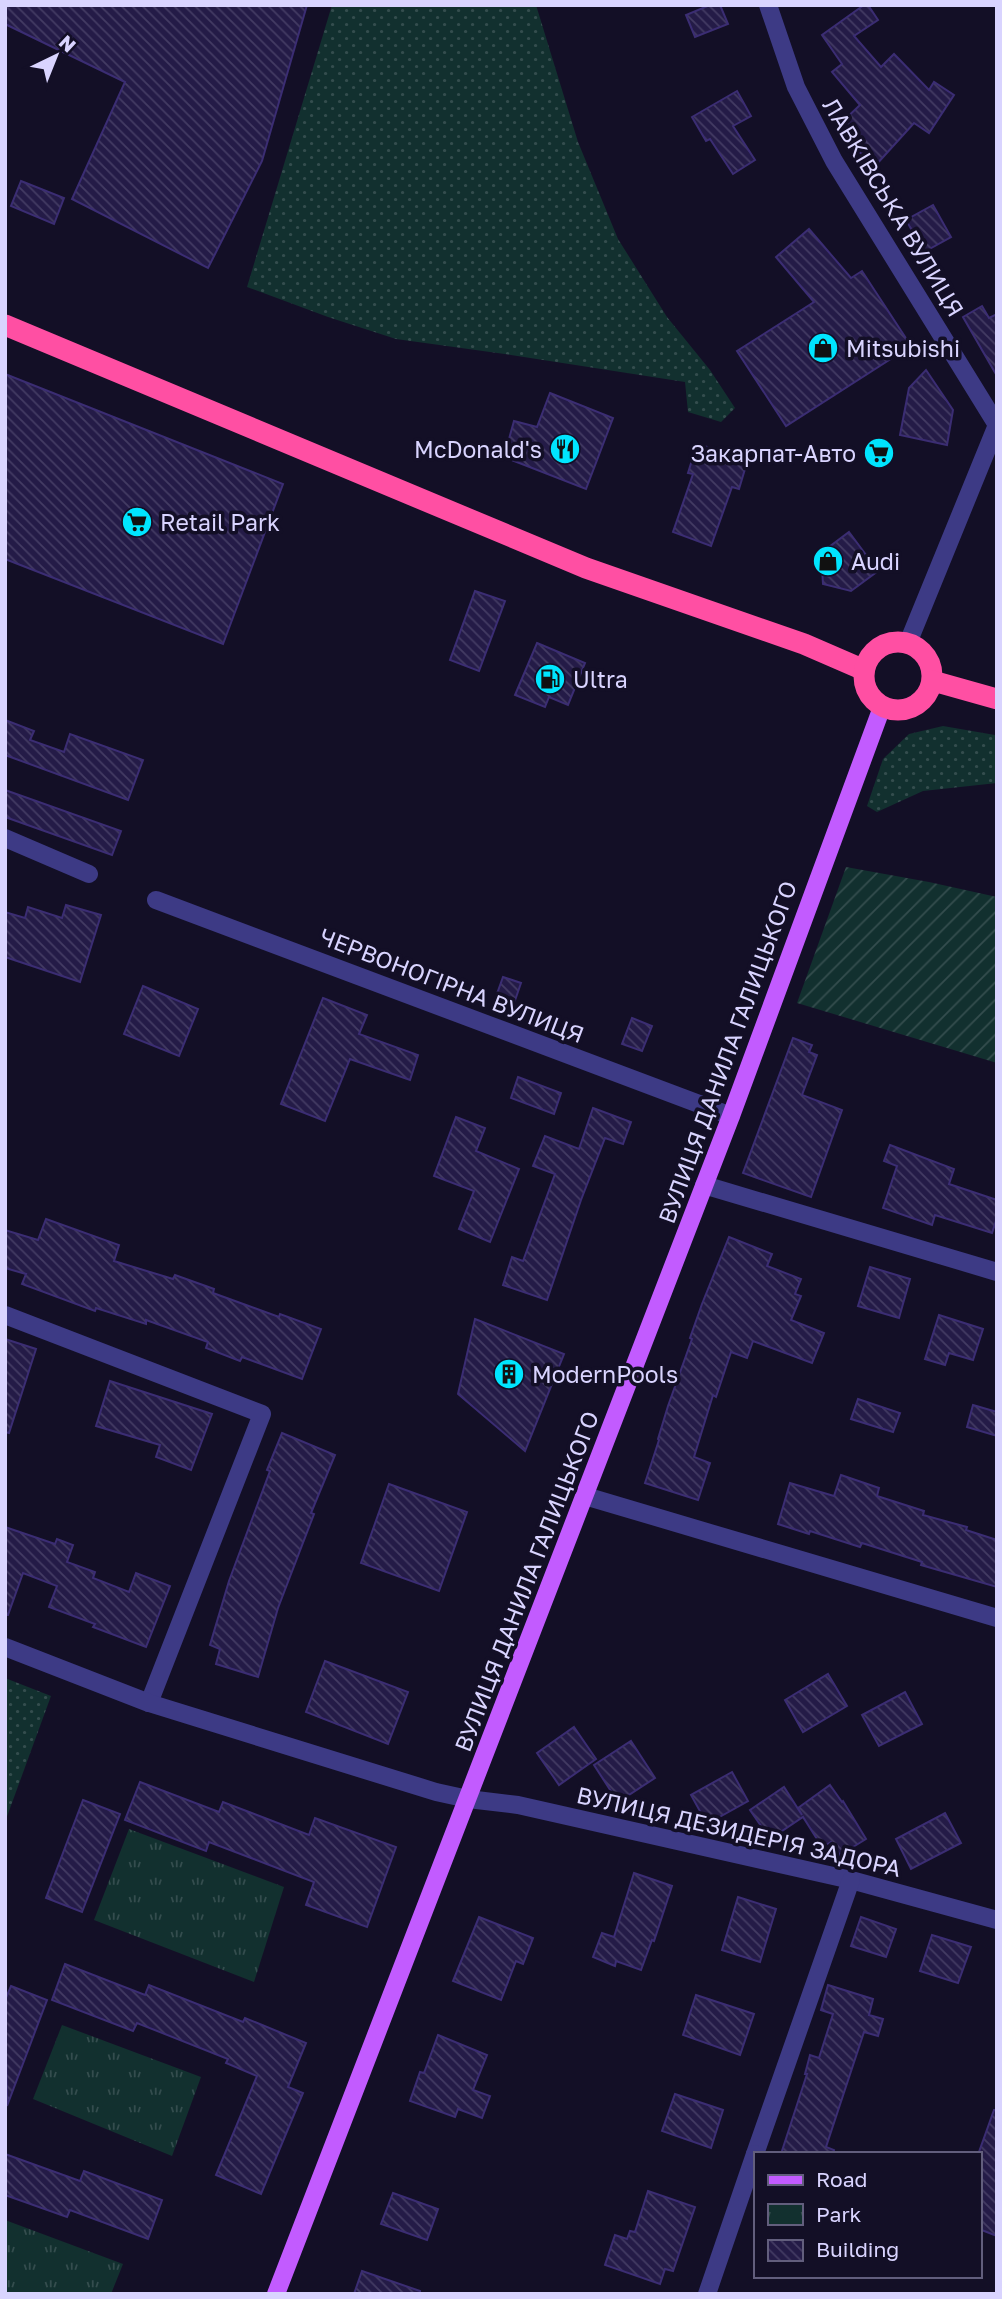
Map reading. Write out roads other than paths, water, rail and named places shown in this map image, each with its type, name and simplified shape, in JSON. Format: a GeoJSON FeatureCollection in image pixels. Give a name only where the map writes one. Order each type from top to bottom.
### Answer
{"type":"FeatureCollection","features":[{"type":"Feature","properties":{"kind":"highway"},"geometry":{"type":"LineString","coordinates":[[5,325],[586,568],[804,644],[864,670]]}},
{"type":"Feature","properties":{"kind":"highway"},"geometry":{"type":"LineString","coordinates":[[894,642],[908,643],[922,651],[931,665],[933,681],[928,694],[919,704],[907,710],[894,711],[881,707],[870,697],[864,684],[864,670],[869,656],[880,646],[894,642]]}},
{"type":"Feature","properties":{"kind":"highway"},"geometry":{"type":"LineString","coordinates":[[933,681],[997,699]]}},
{"type":"Feature","properties":{"kind":"main road","name":"ВУЛИЦЯ ДАНИЛА ГАЛИЦЬКОГО"},"geometry":{"type":"LineString","coordinates":[[276,2294],[732,1116],[881,707]]}},
{"type":"Feature","properties":{"kind":"street","name":"ЛАВКІВСЬКА ВУЛИЦЯ"},"geometry":{"type":"LineString","coordinates":[[768,5],[796,87],[834,161],[997,425]]}},
{"type":"Feature","properties":{"kind":"street"},"geometry":{"type":"LineString","coordinates":[[908,643],[997,425]]}},
{"type":"Feature","properties":{"kind":"street"},"geometry":{"type":"LineString","coordinates":[[5,838],[89,874]]}},
{"type":"Feature","properties":{"kind":"street","name":"ЧЕРВОНОГІРНА ВУЛИЦЯ"},"geometry":{"type":"LineString","coordinates":[[156,900],[732,1116]]}},
{"type":"Feature","properties":{"kind":"street"},"geometry":{"type":"LineString","coordinates":[[705,1185],[997,1272]]}},
{"type":"Feature","properties":{"kind":"street"},"geometry":{"type":"LineString","coordinates":[[5,1315],[262,1414],[149,1703]]}},
{"type":"Feature","properties":{"kind":"street"},"geometry":{"type":"LineString","coordinates":[[584,1496],[997,1618]]}},
{"type":"Feature","properties":{"kind":"street","name":"ВУЛИЦЯ ДЕЗИДЕРІЯ ЗАДОРА"},"geometry":{"type":"LineString","coordinates":[[5,1647],[149,1703],[436,1792],[518,1805],[851,1880],[997,1920]]}},
{"type":"Feature","properties":{"kind":"street"},"geometry":{"type":"LineString","coordinates":[[756,2152],[851,1880]]}},
{"type":"Feature","properties":{"kind":"street"},"geometry":{"type":"LineString","coordinates":[[707,2294],[754,2157]]}},
{"type":"Feature","properties":{"kind":"place","name":"Mitsubishi"},"geometry":{"type":"Point","coordinates":[823,348]}},
{"type":"Feature","properties":{"kind":"place","name":"McDonald's"},"geometry":{"type":"Point","coordinates":[565,449]}},
{"type":"Feature","properties":{"kind":"place","name":"Закарпат-Авто"},"geometry":{"type":"Point","coordinates":[879,453]}},
{"type":"Feature","properties":{"kind":"place","name":"Retail Park"},"geometry":{"type":"Point","coordinates":[137,522]}},
{"type":"Feature","properties":{"kind":"place","name":"Audi"},"geometry":{"type":"Point","coordinates":[828,561]}},
{"type":"Feature","properties":{"kind":"place","name":"Ultra"},"geometry":{"type":"Point","coordinates":[550,679]}},
{"type":"Feature","properties":{"kind":"place","name":"ModernPools"},"geometry":{"type":"Point","coordinates":[509,1374]}}]}
